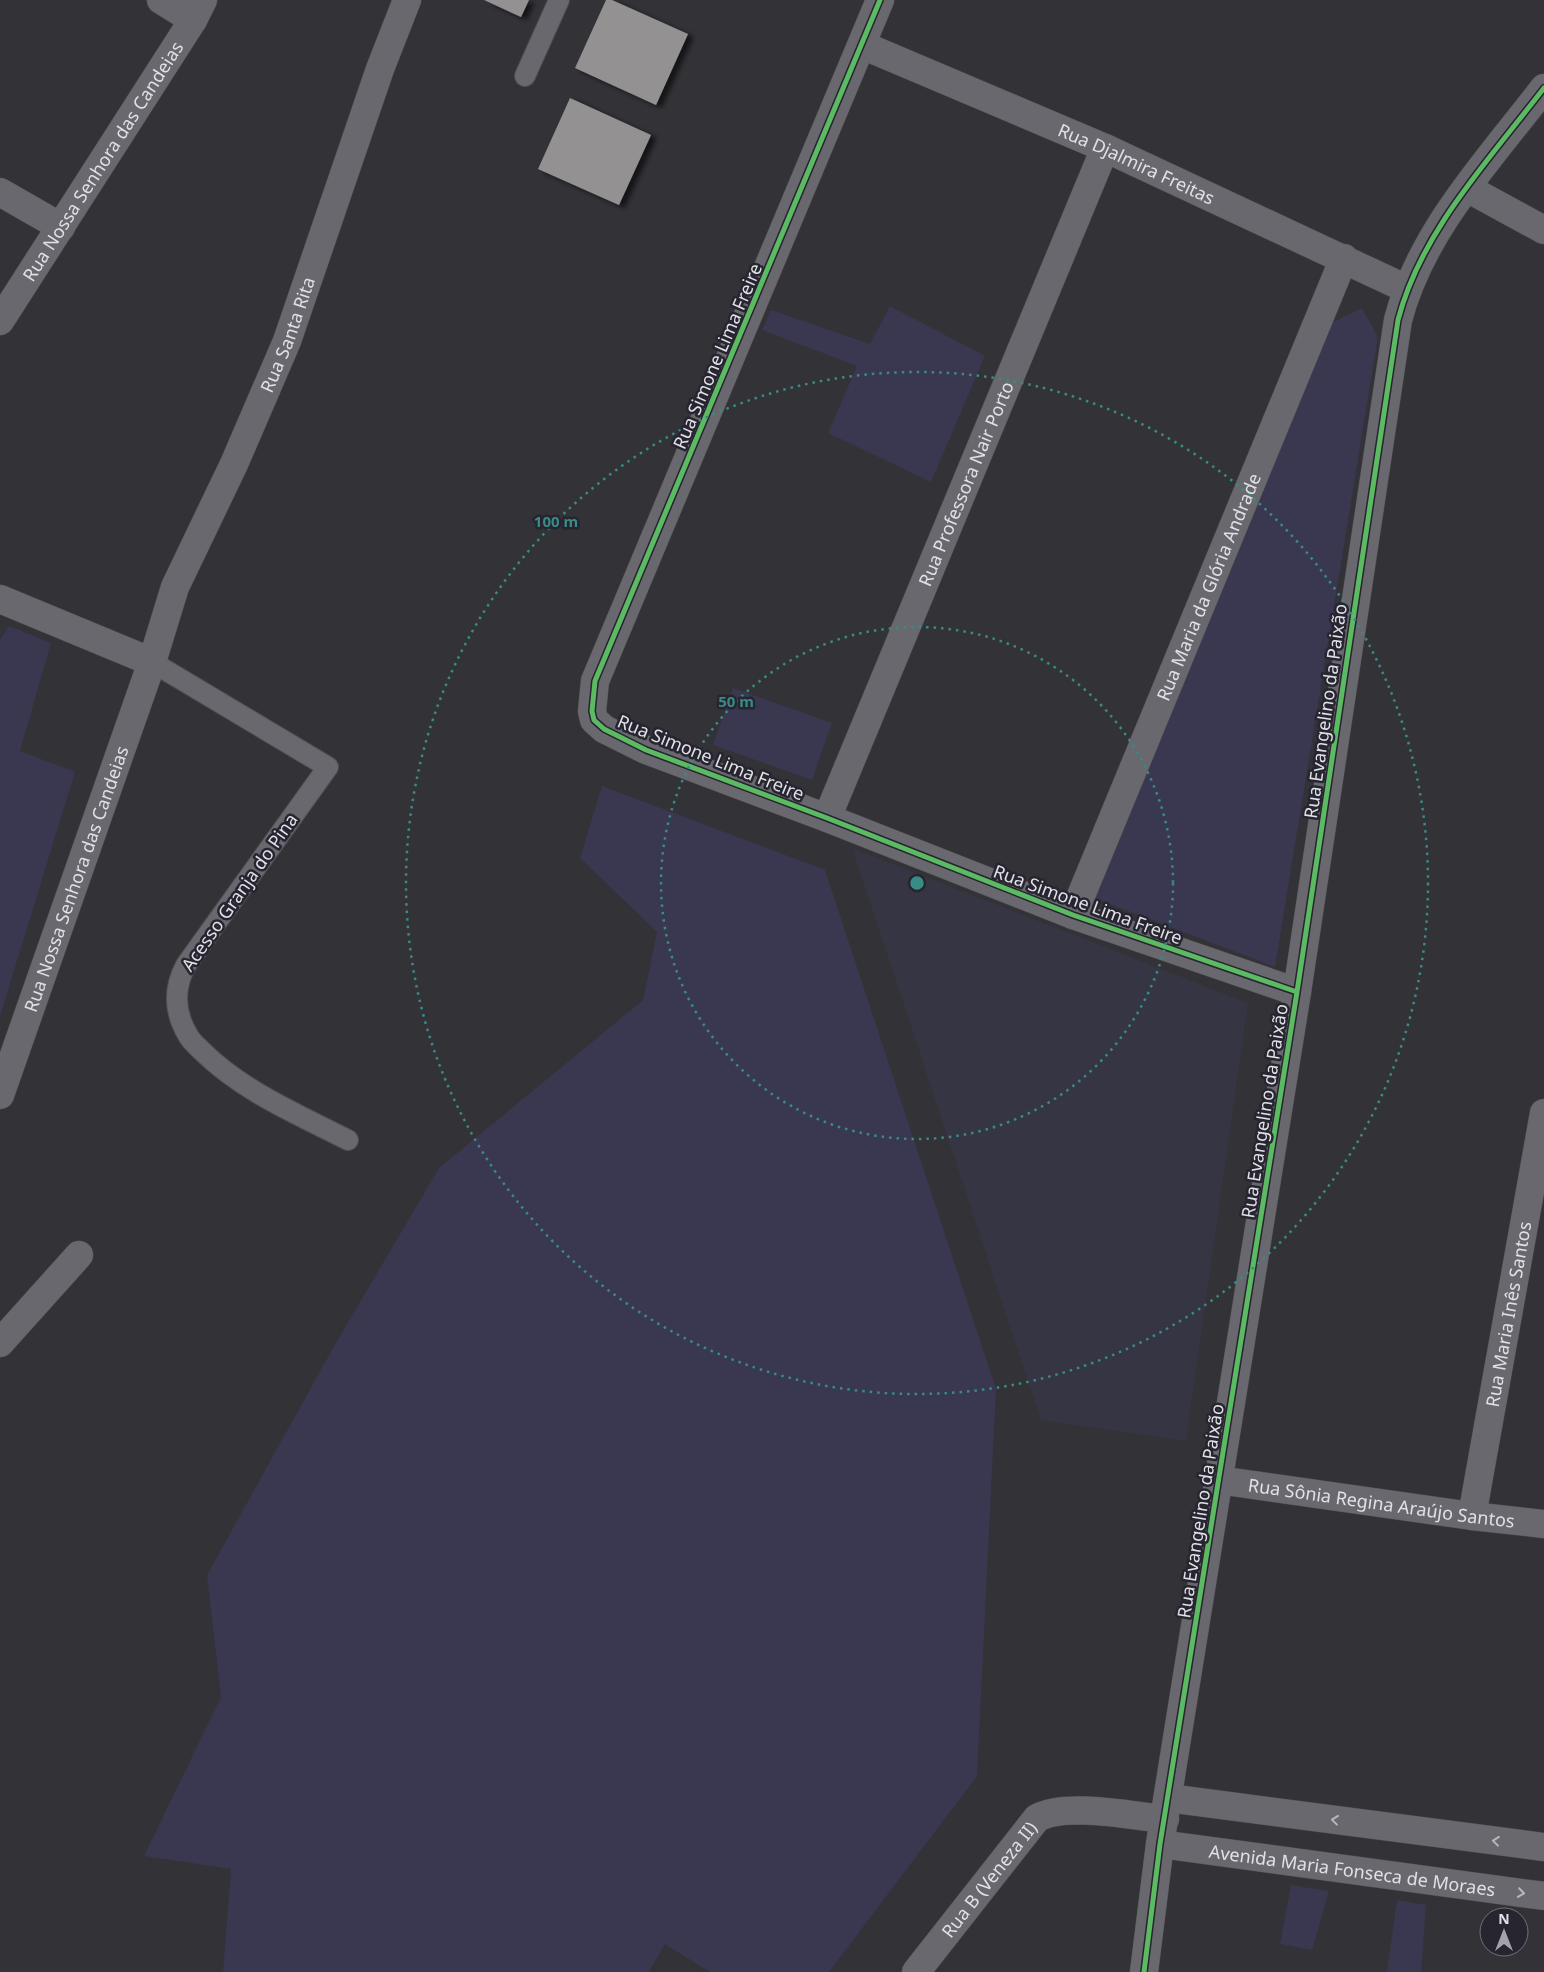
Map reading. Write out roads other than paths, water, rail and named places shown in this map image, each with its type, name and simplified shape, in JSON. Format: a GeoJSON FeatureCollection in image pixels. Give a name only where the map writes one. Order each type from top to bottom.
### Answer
{"type":"FeatureCollection","features":[{"type":"Feature","properties":{"kind":"street"},"geometry":{"type":"LineString","coordinates":[[161,0],[198,10]]}},
{"type":"Feature","properties":{"kind":"street","name":"Rua Santa Rita"},"geometry":{"type":"LineString","coordinates":[[152,662],[175,588],[234,464],[287,341],[380,69],[407,0]]}},
{"type":"Feature","properties":{"kind":"street","name":"Rua Simone Lima Freire"},"geometry":{"type":"LineString","coordinates":[[880,0],[595,681],[592,711],[594,720],[604,729],[646,750],[827,818],[1073,915],[1297,992]]}},
{"type":"Feature","properties":{"kind":"street","name":"Rua Nossa Senhora das Candeias"},"geometry":{"type":"LineString","coordinates":[[0,320],[198,10]]}},
{"type":"Feature","properties":{"kind":"street","name":"Rua Djalmira Freitas"},"geometry":{"type":"LineString","coordinates":[[862,45],[1105,148],[1407,289]]}},
{"type":"Feature","properties":{"kind":"street","name":"Rua Evangelino da Paixão"},"geometry":{"type":"LineString","coordinates":[[1144,1972],[1164,1821],[1297,992],[1398,320],[1407,289],[1422,255],[1466,188],[1544,88]]}},
{"type":"Feature","properties":{"kind":"street","name":"Rua Professora Nair Porto"},"geometry":{"type":"LineString","coordinates":[[827,818],[1105,148]]}},
{"type":"Feature","properties":{"kind":"street"},"geometry":{"type":"LineString","coordinates":[[1466,188],[1544,230]]}},
{"type":"Feature","properties":{"kind":"street"},"geometry":{"type":"LineString","coordinates":[[0,192],[61,227]]}},
{"type":"Feature","properties":{"kind":"street","name":"Rua Maria da Glória Andrade"},"geometry":{"type":"LineString","coordinates":[[1073,915],[1344,258]]}},
{"type":"Feature","properties":{"kind":"street"},"geometry":{"type":"LineString","coordinates":[[0,599],[152,662]]}},
{"type":"Feature","properties":{"kind":"street","name":"Rua Nossa Senhora das Candeias"},"geometry":{"type":"LineString","coordinates":[[0,1095],[152,662]]}},
{"type":"Feature","properties":{"kind":"street","name":"Rua Maria Inês Santos"},"geometry":{"type":"LineString","coordinates":[[1472,1516],[1544,1113]]}},
{"type":"Feature","properties":{"kind":"street"},"geometry":{"type":"LineString","coordinates":[[0,1344],[79,1255]]}},
{"type":"Feature","properties":{"kind":"street","name":"Rua Sônia Regina Araújo Santos"},"geometry":{"type":"LineString","coordinates":[[1218,1480],[1472,1516],[1544,1524]]}},
{"type":"Feature","properties":{"kind":"street","name":"Rua B (Veneza II)"},"geometry":{"type":"LineString","coordinates":[[916,1972],[1037,1818],[1063,1810],[1164,1821]]}},
{"type":"Feature","properties":{"kind":"street"},"geometry":{"type":"LineString","coordinates":[[1164,1821],[1544,1847]]}},
{"type":"Feature","properties":{"kind":"street","name":"Avenida Maria Fonseca de Moraes"},"geometry":{"type":"LineString","coordinates":[[1164,1821],[1544,1896]]}},
{"type":"Feature","properties":{"kind":"lane"},"geometry":{"type":"LineString","coordinates":[[525,76],[559,0]]}},
{"type":"Feature","properties":{"kind":"lane","name":"Acesso Granja do Pina"},"geometry":{"type":"LineString","coordinates":[[152,662],[328,767],[186,965],[178,984],[177,1006],[190,1038],[217,1065],[272,1101],[348,1140]]}}]}
